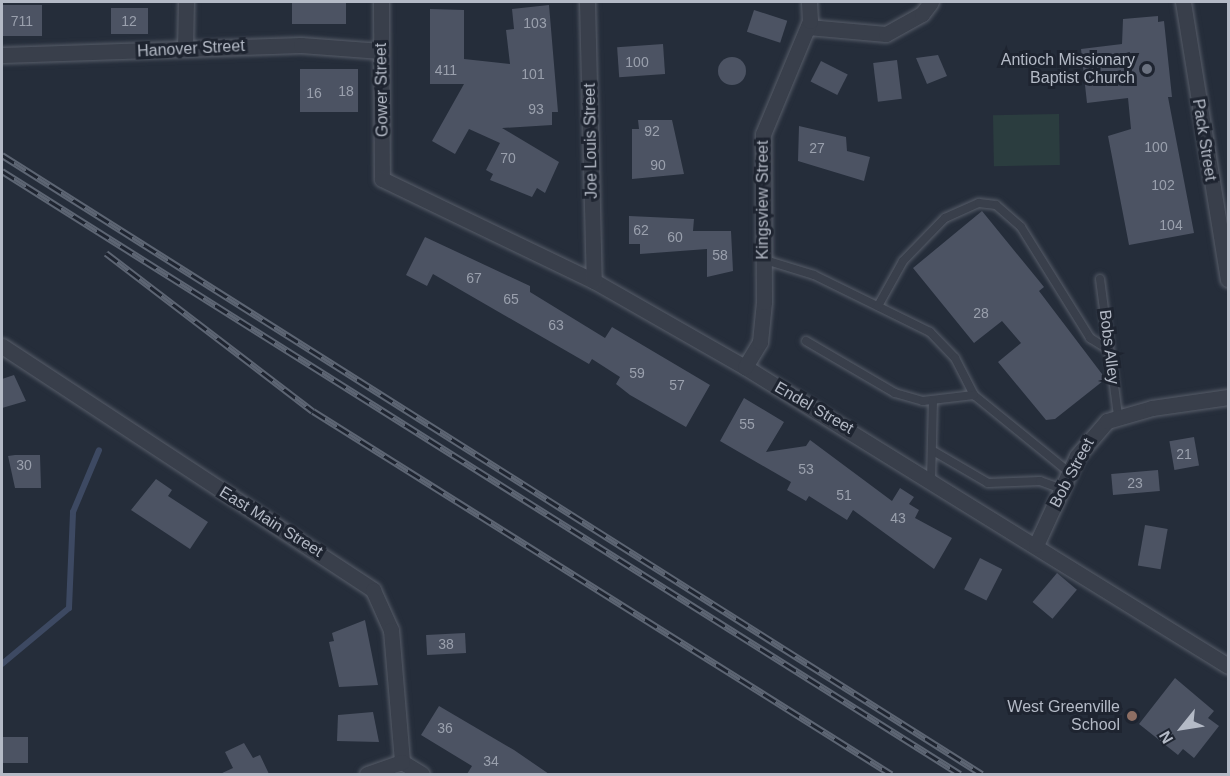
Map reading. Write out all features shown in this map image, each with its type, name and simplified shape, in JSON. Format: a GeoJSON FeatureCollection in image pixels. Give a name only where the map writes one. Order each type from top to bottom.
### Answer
{"type":"FeatureCollection","features":[{"type":"Feature","properties":{"kind":"street"},"geometry":{"type":"LineString","coordinates":[[185,48],[186,2]]}},
{"type":"Feature","properties":{"kind":"street","name":"Gower Street"},"geometry":{"type":"LineString","coordinates":[[381,2],[382,179]]}},
{"type":"Feature","properties":{"kind":"street","name":"Joe Louis Street"},"geometry":{"type":"LineString","coordinates":[[587,2],[594,281]]}},
{"type":"Feature","properties":{"kind":"street","name":"Kingsview Street"},"geometry":{"type":"LineString","coordinates":[[745,367],[760,342],[763,134],[808,27],[809,2]]}},
{"type":"Feature","properties":{"kind":"street"},"geometry":{"type":"LineString","coordinates":[[808,27],[886,34],[922,14],[931,2]]}},
{"type":"Feature","properties":{"kind":"street","name":"Pack Street"},"geometry":{"type":"LineString","coordinates":[[1183,2],[1228,279]]}},
{"type":"Feature","properties":{"kind":"street","name":"Hanover Street"},"geometry":{"type":"LineString","coordinates":[[2,55],[301,45],[381,51]]}},
{"type":"Feature","properties":{"kind":"street","name":"Endel Street"},"geometry":{"type":"LineString","coordinates":[[382,179],[594,281],[745,367],[1036,545],[1228,666]]}},
{"type":"Feature","properties":{"kind":"street","name":"East Main Street"},"geometry":{"type":"LineString","coordinates":[[2,346],[373,590],[391,630],[402,762]]}},
{"type":"Feature","properties":{"kind":"street","name":"Bob Street"},"geometry":{"type":"LineString","coordinates":[[1036,545],[1070,472],[1091,435],[1118,416],[1228,397]]}},
{"type":"Feature","properties":{"kind":"street"},"geometry":{"type":"LineString","coordinates":[[367,774],[402,762],[422,774]]}},
{"type":"Feature","properties":{"kind":"lane"},"geometry":{"type":"LineString","coordinates":[[878,306],[903,261],[945,218],[979,203],[996,205],[1039,252],[1090,338],[1109,350]]}},
{"type":"Feature","properties":{"kind":"lane"},"geometry":{"type":"LineString","coordinates":[[762,259],[814,275],[930,332],[955,358],[974,395],[1070,472]]}},
{"type":"Feature","properties":{"kind":"lane","name":"Bobs Alley"},"geometry":{"type":"LineString","coordinates":[[1100,279],[1118,416]]}},
{"type":"Feature","properties":{"kind":"lane"},"geometry":{"type":"LineString","coordinates":[[806,341],[895,393],[933,401],[974,395]]}},
{"type":"Feature","properties":{"kind":"lane"},"geometry":{"type":"LineString","coordinates":[[932,481],[935,453],[933,401]]}},
{"type":"Feature","properties":{"kind":"lane"},"geometry":{"type":"LineString","coordinates":[[935,453],[988,483],[1040,481],[1062,489]]}},
{"type":"Feature","properties":{"kind":"shaded area"},"geometry":{"type":"Polygon","coordinates":[[[1059,114],[1060,165],[994,166],[993,115],[1059,114]]]}},
{"type":"Feature","properties":{"kind":"building"},"geometry":{"type":"Polygon","coordinates":[[[292,2],[346,2],[346,24],[292,24],[292,2]]]}},
{"type":"Feature","properties":{"kind":"building"},"geometry":{"type":"Polygon","coordinates":[[[2,5],[42,5],[42,36],[2,36],[2,5]]]}},
{"type":"Feature","properties":{"kind":"building"},"geometry":{"type":"Polygon","coordinates":[[[549,5],[558,112],[552,112],[552,125],[502,128],[559,162],[545,193],[537,188],[532,197],[490,180],[493,174],[486,170],[500,143],[469,129],[455,154],[432,141],[464,84],[430,84],[430,9],[464,10],[464,59],[510,64],[506,30],[514,29],[512,9],[549,5]]]}},
{"type":"Feature","properties":{"kind":"building"},"geometry":{"type":"Polygon","coordinates":[[[111,8],[148,8],[148,34],[111,34],[111,8]]]}},
{"type":"Feature","properties":{"kind":"building"},"geometry":{"type":"Polygon","coordinates":[[[754,10],[787,21],[780,43],[747,32],[754,10]]]}},
{"type":"Feature","properties":{"kind":"building"},"geometry":{"type":"Polygon","coordinates":[[[1158,16],[1158,22],[1164,21],[1172,97],[1168,97],[1194,233],[1129,245],[1108,136],[1131,129],[1128,98],[1087,103],[1081,49],[1122,44],[1123,19],[1158,16]]]}},
{"type":"Feature","properties":{"kind":"building"},"geometry":{"type":"Polygon","coordinates":[[[663,44],[665,74],[619,77],[617,47],[663,44]]]}},
{"type":"Feature","properties":{"kind":"building"},"geometry":{"type":"Polygon","coordinates":[[[938,55],[947,76],[927,84],[916,58],[938,55]]]}},
{"type":"Feature","properties":{"kind":"building"},"geometry":{"type":"Polygon","coordinates":[[[732,57],[742,61],[746,71],[742,81],[732,85],[722,81],[718,71],[722,61],[732,57]]]}},
{"type":"Feature","properties":{"kind":"building"},"geometry":{"type":"Polygon","coordinates":[[[897,60],[902,99],[878,102],[873,63],[897,60]]]}},
{"type":"Feature","properties":{"kind":"building"},"geometry":{"type":"Polygon","coordinates":[[[821,61],[848,75],[837,95],[811,81],[821,61]]]}},
{"type":"Feature","properties":{"kind":"building"},"geometry":{"type":"Polygon","coordinates":[[[300,69],[358,69],[358,112],[300,112],[300,69]]]}},
{"type":"Feature","properties":{"kind":"building"},"geometry":{"type":"Polygon","coordinates":[[[638,120],[672,120],[684,174],[632,179],[632,129],[639,129],[638,120]]]}},
{"type":"Feature","properties":{"kind":"building"},"geometry":{"type":"Polygon","coordinates":[[[799,126],[846,137],[847,151],[870,157],[864,181],[798,161],[799,126]]]}},
{"type":"Feature","properties":{"kind":"building"},"geometry":{"type":"Polygon","coordinates":[[[982,211],[1044,287],[1039,291],[1102,374],[1103,381],[1055,419],[1046,420],[998,362],[1021,343],[1002,321],[974,343],[913,268],[982,211]]]}},
{"type":"Feature","properties":{"kind":"building"},"geometry":{"type":"Polygon","coordinates":[[[629,216],[694,219],[693,231],[731,231],[733,271],[707,277],[707,249],[640,254],[640,244],[629,244],[629,216]]]}},
{"type":"Feature","properties":{"kind":"building"},"geometry":{"type":"Polygon","coordinates":[[[425,237],[530,286],[530,292],[605,338],[612,327],[710,385],[686,427],[630,395],[616,384],[620,377],[592,359],[589,364],[433,274],[427,286],[406,275],[425,237]]]}},
{"type":"Feature","properties":{"kind":"building"},"geometry":{"type":"Polygon","coordinates":[[[14,375],[26,401],[2,408],[2,379],[14,375]]]}},
{"type":"Feature","properties":{"kind":"building"},"geometry":{"type":"Polygon","coordinates":[[[744,398],[784,422],[766,452],[806,446],[810,440],[892,501],[900,488],[914,497],[909,504],[919,510],[915,518],[952,538],[934,569],[853,510],[847,520],[809,496],[806,501],[787,490],[791,482],[720,441],[744,398]]]}},
{"type":"Feature","properties":{"kind":"building"},"geometry":{"type":"Polygon","coordinates":[[[1194,437],[1199,466],[1174,470],[1169,441],[1194,437]]]}},
{"type":"Feature","properties":{"kind":"building"},"geometry":{"type":"Polygon","coordinates":[[[40,455],[41,488],[15,488],[8,456],[40,455]]]}},
{"type":"Feature","properties":{"kind":"building"},"geometry":{"type":"Polygon","coordinates":[[[1158,470],[1160,491],[1113,495],[1111,474],[1158,470]]]}},
{"type":"Feature","properties":{"kind":"building"},"geometry":{"type":"Polygon","coordinates":[[[156,479],[172,490],[168,496],[208,522],[190,549],[131,510],[156,479]]]}},
{"type":"Feature","properties":{"kind":"building"},"geometry":{"type":"Polygon","coordinates":[[[1145,525],[1168,529],[1161,569],[1138,565],[1145,525]]]}},
{"type":"Feature","properties":{"kind":"building"},"geometry":{"type":"Polygon","coordinates":[[[980,558],[1002,569],[986,601],[964,589],[980,558]]]}},
{"type":"Feature","properties":{"kind":"building"},"geometry":{"type":"Polygon","coordinates":[[[1057,573],[1077,590],[1052,619],[1033,602],[1057,573]]]}},
{"type":"Feature","properties":{"kind":"building"},"geometry":{"type":"Polygon","coordinates":[[[365,620],[378,685],[339,687],[329,642],[334,641],[332,633],[365,620]]]}},
{"type":"Feature","properties":{"kind":"building"},"geometry":{"type":"Polygon","coordinates":[[[465,633],[466,653],[427,655],[426,635],[465,633]]]}},
{"type":"Feature","properties":{"kind":"building"},"geometry":{"type":"Polygon","coordinates":[[[1175,678],[1214,711],[1208,718],[1219,726],[1194,758],[1183,749],[1178,755],[1139,724],[1175,678]]]}},
{"type":"Feature","properties":{"kind":"building"},"geometry":{"type":"Polygon","coordinates":[[[439,706],[514,750],[549,774],[467,774],[472,766],[421,735],[439,706]]]}},
{"type":"Feature","properties":{"kind":"building"},"geometry":{"type":"Polygon","coordinates":[[[373,712],[379,742],[337,741],[338,715],[373,712]]]}},
{"type":"Feature","properties":{"kind":"building"},"geometry":{"type":"Polygon","coordinates":[[[2,737],[28,737],[28,763],[2,763],[2,737]]]}},
{"type":"Feature","properties":{"kind":"building"},"geometry":{"type":"Polygon","coordinates":[[[244,743],[253,758],[260,755],[269,774],[220,774],[233,768],[225,752],[244,743]]]}},
{"type":"Feature","properties":{"kind":"waterway"},"geometry":{"type":"LineString","coordinates":[[2,664],[69,608],[73,512],[99,450]]}},
{"type":"Feature","properties":{"kind":"railway"},"geometry":{"type":"LineString","coordinates":[[2,155],[982,774]]}},
{"type":"Feature","properties":{"kind":"railway"},"geometry":{"type":"LineString","coordinates":[[2,171],[960,774]]}},
{"type":"Feature","properties":{"kind":"railway"},"geometry":{"type":"LineString","coordinates":[[106,253],[313,411],[891,774]]}},
{"type":"Feature","properties":{"kind":"place","name":"Antioch Missionary Baptist Church"},"geometry":{"type":"Point","coordinates":[1147,69]}},
{"type":"Feature","properties":{"kind":"place","name":"West Greenville School"},"geometry":{"type":"Point","coordinates":[1132,716]}}]}
